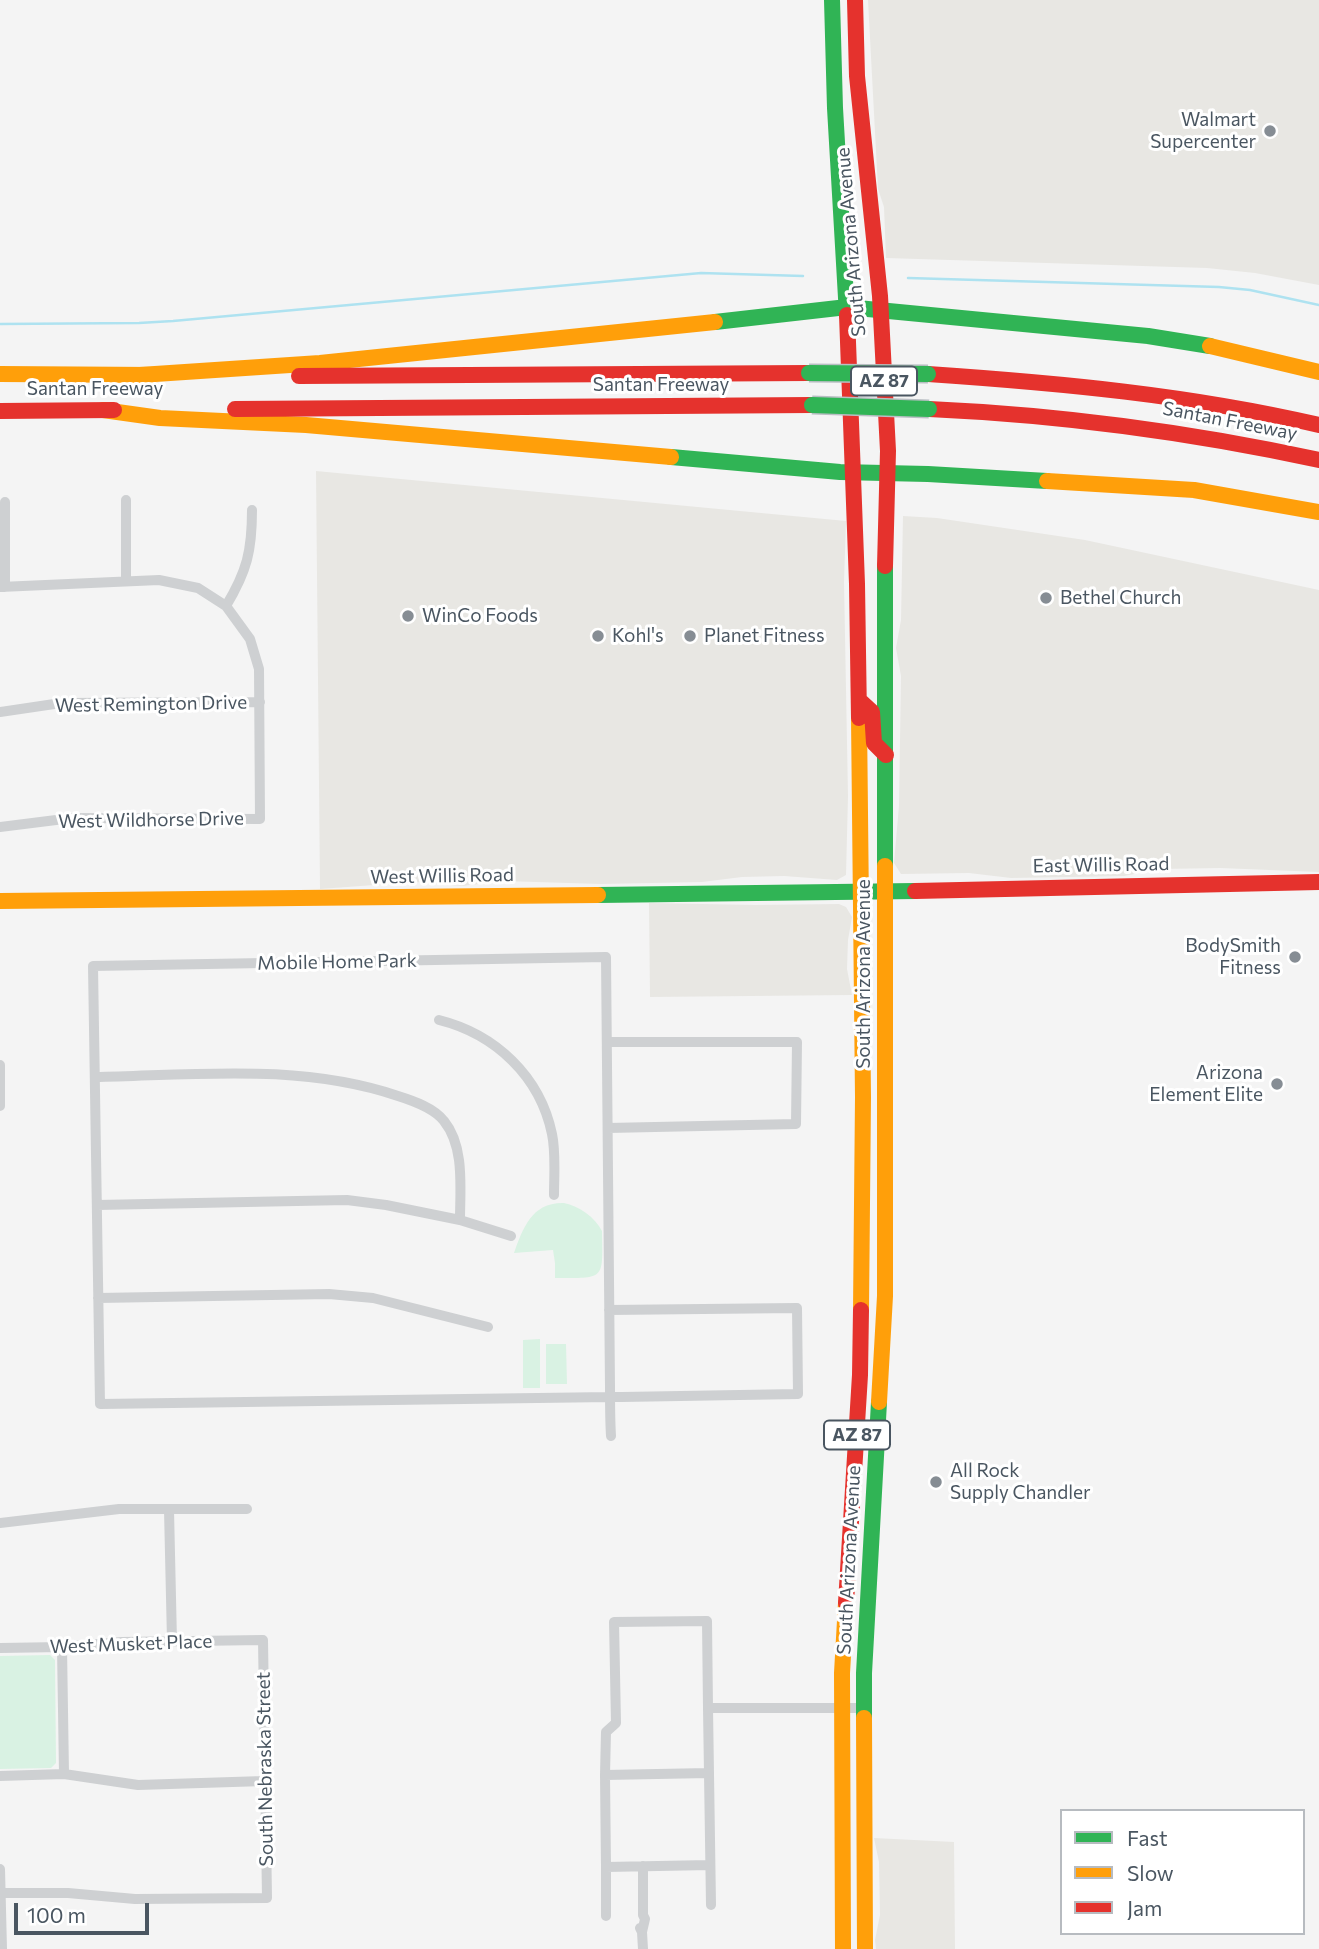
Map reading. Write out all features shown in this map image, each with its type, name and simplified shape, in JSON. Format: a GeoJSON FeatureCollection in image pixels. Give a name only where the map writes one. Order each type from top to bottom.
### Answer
{"type":"FeatureCollection","features":[{"type":"Feature","properties":{"kind":"main road","name":"South Arizona Avenue"},"geometry":{"type":"LineString","coordinates":[[832,0],[853,472],[862,892],[863,1220],[860,1375],[842,1673],[843,1949]]}},
{"type":"Feature","properties":{"kind":"main road","name":"South Arizona Avenue"},"geometry":{"type":"LineString","coordinates":[[855,0],[859,98],[880,310],[888,452],[885,1296],[865,1628],[865,1949]]}},
{"type":"Feature","properties":{"kind":"main road"},"geometry":{"type":"LineString","coordinates":[[140,375],[320,363],[650,331],[847,307],[1148,336],[1220,348],[1319,372]]}},
{"type":"Feature","properties":{"kind":"main road","name":"Santan Freeway"},"geometry":{"type":"LineString","coordinates":[[0,374],[928,374],[1045,382],[1175,396],[1258,409],[1319,425]]}},
{"type":"Feature","properties":{"kind":"main road","name":"Santan Freeway"},"geometry":{"type":"LineString","coordinates":[[0,411],[812,405],[1013,412],[1186,432],[1319,460]]}},
{"type":"Feature","properties":{"kind":"main road"},"geometry":{"type":"LineString","coordinates":[[103,410],[160,418],[306,425],[853,472],[1194,490],[1319,512]]}},
{"type":"Feature","properties":{"kind":"main road"},"geometry":{"type":"LineString","coordinates":[[859,700],[872,712],[874,743],[886,755]]}},
{"type":"Feature","properties":{"kind":"main road","name":"East Willis Road"},"geometry":{"type":"LineString","coordinates":[[885,892],[1319,882]]}},
{"type":"Feature","properties":{"kind":"main road","name":"West Willis Road"},"geometry":{"type":"LineString","coordinates":[[0,901],[885,892]]}},
{"type":"Feature","properties":{"kind":"street"},"geometry":{"type":"LineString","coordinates":[[126,500],[126,581]]}},
{"type":"Feature","properties":{"kind":"street"},"geometry":{"type":"LineString","coordinates":[[5,502],[3,587],[159,580],[198,588],[226,606],[250,639],[259,669],[260,702]]}},
{"type":"Feature","properties":{"kind":"street"},"geometry":{"type":"LineString","coordinates":[[226,606],[244,575],[252,540],[252,510]]}},
{"type":"Feature","properties":{"kind":"street","name":"West Remington Drive"},"geometry":{"type":"LineString","coordinates":[[0,712],[61,703],[260,702]]}},
{"type":"Feature","properties":{"kind":"street","name":"West Wildhorse Drive"},"geometry":{"type":"LineString","coordinates":[[0,827],[72,818],[260,819],[260,702]]}},
{"type":"Feature","properties":{"kind":"street","name":"Mobile Home Park"},"geometry":{"type":"LineString","coordinates":[[609,1310],[797,1308],[798,1394],[610,1397],[100,1404],[93,966],[606,957],[609,1310],[610,1397],[611,1436]]}},
{"type":"Feature","properties":{"kind":"street"},"geometry":{"type":"LineString","coordinates":[[439,1020],[460,1025],[484,1039],[509,1055],[526,1075],[540,1100],[552,1134],[554,1195]]}},
{"type":"Feature","properties":{"kind":"street"},"geometry":{"type":"LineString","coordinates":[[607,1042],[796,1042],[796,1124],[608,1128]]}},
{"type":"Feature","properties":{"kind":"street"},"geometry":{"type":"LineString","coordinates":[[0,1065],[0,1106]]}},
{"type":"Feature","properties":{"kind":"street"},"geometry":{"type":"LineString","coordinates":[[95,1077],[255,1072],[301,1075],[366,1085],[411,1100],[436,1113],[455,1138],[460,1181],[460,1220]]}},
{"type":"Feature","properties":{"kind":"street"},"geometry":{"type":"LineString","coordinates":[[97,1205],[347,1200],[460,1220],[511,1236]]}},
{"type":"Feature","properties":{"kind":"street"},"geometry":{"type":"LineString","coordinates":[[98,1298],[329,1294],[373,1298],[488,1327]]}},
{"type":"Feature","properties":{"kind":"street"},"geometry":{"type":"LineString","coordinates":[[0,1524],[119,1509],[247,1509]]}},
{"type":"Feature","properties":{"kind":"street"},"geometry":{"type":"LineString","coordinates":[[169,1510],[172,1641]]}},
{"type":"Feature","properties":{"kind":"street"},"geometry":{"type":"LineString","coordinates":[[606,1916],[606,1732],[617,1723],[614,1622],[707,1621],[710,1905]]}},
{"type":"Feature","properties":{"kind":"street","name":"West Musket Place"},"geometry":{"type":"LineString","coordinates":[[0,1648],[263,1640]]}},
{"type":"Feature","properties":{"kind":"street","name":"South Nebraska Street"},"geometry":{"type":"LineString","coordinates":[[0,1893],[68,1893],[135,1899],[267,1898],[263,1640]]}},
{"type":"Feature","properties":{"kind":"street"},"geometry":{"type":"LineString","coordinates":[[62,1647],[64,1774]]}},
{"type":"Feature","properties":{"kind":"street"},"geometry":{"type":"LineString","coordinates":[[708,1708],[864,1708]]}},
{"type":"Feature","properties":{"kind":"street"},"geometry":{"type":"LineString","coordinates":[[605,1775],[709,1773]]}},
{"type":"Feature","properties":{"kind":"street"},"geometry":{"type":"LineString","coordinates":[[0,1776],[64,1774],[138,1785],[264,1782]]}},
{"type":"Feature","properties":{"kind":"street"},"geometry":{"type":"LineString","coordinates":[[606,1867],[710,1865]]}},
{"type":"Feature","properties":{"kind":"street"},"geometry":{"type":"LineString","coordinates":[[643,1866],[643,1949]]}},
{"type":"Feature","properties":{"kind":"street"},"geometry":{"type":"LineString","coordinates":[[0,1869],[2,1949]]}},
{"type":"Feature","properties":{"kind":"shaded area"},"geometry":{"type":"Polygon","coordinates":[[[868,0],[1319,0],[1319,285],[1255,273],[1207,268],[886,258],[884,207],[878,189],[868,0]]]}},
{"type":"Feature","properties":{"kind":"shaded area"},"geometry":{"type":"Polygon","coordinates":[[[316,471],[846,521],[846,875],[837,880],[784,876],[702,882],[601,884],[504,881],[462,886],[415,882],[320,889],[316,471]]]}},
{"type":"Feature","properties":{"kind":"shaded area"},"geometry":{"type":"Polygon","coordinates":[[[903,516],[937,518],[1085,540],[1319,590],[1319,872],[1220,868],[1161,869],[1124,876],[1011,878],[969,873],[901,874],[894,863],[899,806],[901,676],[896,648],[901,620],[903,516]]]}},
{"type":"Feature","properties":{"kind":"shaded area"},"geometry":{"type":"Polygon","coordinates":[[[649,903],[839,904],[846,907],[852,917],[847,969],[852,995],[650,997],[649,903]]]}},
{"type":"Feature","properties":{"kind":"shaded area"},"geometry":{"type":"Polygon","coordinates":[[[874,1838],[954,1842],[955,1949],[876,1949],[880,1915],[879,1862],[874,1838]]]}},
{"type":"Feature","properties":{"kind":"green space"},"geometry":{"type":"Polygon","coordinates":[[[564,1203],[586,1213],[602,1231],[601,1268],[592,1276],[555,1278],[553,1250],[514,1253],[525,1226],[536,1212],[553,1204],[564,1203]]]}},
{"type":"Feature","properties":{"kind":"green space"},"geometry":{"type":"Polygon","coordinates":[[[540,1339],[540,1388],[523,1388],[523,1340],[540,1339]]]}},
{"type":"Feature","properties":{"kind":"green space"},"geometry":{"type":"Polygon","coordinates":[[[546,1344],[566,1344],[567,1384],[546,1384],[546,1344]]]}},
{"type":"Feature","properties":{"kind":"green space"},"geometry":{"type":"Polygon","coordinates":[[[50,1655],[55,1660],[56,1763],[51,1768],[0,1769],[0,1656],[50,1655]]]}},
{"type":"Feature","properties":{"kind":"waterway"},"geometry":{"type":"LineString","coordinates":[[0,324],[173,321],[701,273],[803,276]]}},
{"type":"Feature","properties":{"kind":"waterway"},"geometry":{"type":"LineString","coordinates":[[908,278],[1219,287],[1250,290],[1319,305]]}},
{"type":"Feature","properties":{"kind":"traffic: fast"},"geometry":{"type":"LineString","coordinates":[[832,0],[835,108],[847,315]]}},
{"type":"Feature","properties":{"kind":"traffic: fast"},"geometry":{"type":"LineString","coordinates":[[715,322],[847,307],[1148,336],[1210,346]]}},
{"type":"Feature","properties":{"kind":"traffic: fast"},"geometry":{"type":"LineString","coordinates":[[809,373],[928,374]]}},
{"type":"Feature","properties":{"kind":"traffic: fast"},"geometry":{"type":"LineString","coordinates":[[812,405],[929,409]]}},
{"type":"Feature","properties":{"kind":"traffic: fast"},"geometry":{"type":"LineString","coordinates":[[671,457],[840,472],[1047,481]]}},
{"type":"Feature","properties":{"kind":"traffic: fast"},"geometry":{"type":"LineString","coordinates":[[885,566],[885,866]]}},
{"type":"Feature","properties":{"kind":"traffic: fast"},"geometry":{"type":"LineString","coordinates":[[598,895],[915,891]]}},
{"type":"Feature","properties":{"kind":"traffic: fast"},"geometry":{"type":"LineString","coordinates":[[864,1718],[864,1673],[879,1402]]}},
{"type":"Feature","properties":{"kind":"traffic: slow"},"geometry":{"type":"LineString","coordinates":[[140,375],[320,363],[715,322]]}},
{"type":"Feature","properties":{"kind":"traffic: slow"},"geometry":{"type":"LineString","coordinates":[[1210,346],[1319,372]]}},
{"type":"Feature","properties":{"kind":"traffic: slow"},"geometry":{"type":"LineString","coordinates":[[0,374],[154,375]]}},
{"type":"Feature","properties":{"kind":"traffic: slow"},"geometry":{"type":"LineString","coordinates":[[103,410],[160,418],[306,425],[671,457]]}},
{"type":"Feature","properties":{"kind":"traffic: slow"},"geometry":{"type":"LineString","coordinates":[[1047,481],[1194,490],[1319,512]]}},
{"type":"Feature","properties":{"kind":"traffic: slow"},"geometry":{"type":"LineString","coordinates":[[859,718],[863,1097],[861,1310]]}},
{"type":"Feature","properties":{"kind":"traffic: slow"},"geometry":{"type":"LineString","coordinates":[[879,1402],[885,1296],[885,866]]}},
{"type":"Feature","properties":{"kind":"traffic: slow"},"geometry":{"type":"LineString","coordinates":[[0,901],[598,895]]}},
{"type":"Feature","properties":{"kind":"traffic: slow"},"geometry":{"type":"LineString","coordinates":[[843,1949],[842,1673],[846,1603]]}},
{"type":"Feature","properties":{"kind":"traffic: slow"},"geometry":{"type":"LineString","coordinates":[[864,1718],[865,1949]]}},
{"type":"Feature","properties":{"kind":"traffic: jam"},"geometry":{"type":"LineString","coordinates":[[855,0],[857,76],[880,296],[888,451],[885,566]]}},
{"type":"Feature","properties":{"kind":"traffic: jam"},"geometry":{"type":"LineString","coordinates":[[847,315],[859,718]]}},
{"type":"Feature","properties":{"kind":"traffic: jam"},"geometry":{"type":"LineString","coordinates":[[299,376],[809,373]]}},
{"type":"Feature","properties":{"kind":"traffic: jam"},"geometry":{"type":"LineString","coordinates":[[928,374],[1173,398],[1319,425]]}},
{"type":"Feature","properties":{"kind":"traffic: jam"},"geometry":{"type":"LineString","coordinates":[[235,409],[812,405]]}},
{"type":"Feature","properties":{"kind":"traffic: jam"},"geometry":{"type":"LineString","coordinates":[[929,409],[1125,426],[1319,460]]}},
{"type":"Feature","properties":{"kind":"traffic: jam"},"geometry":{"type":"LineString","coordinates":[[0,411],[114,410]]}},
{"type":"Feature","properties":{"kind":"traffic: jam"},"geometry":{"type":"LineString","coordinates":[[859,700],[872,712],[874,743],[886,755]]}},
{"type":"Feature","properties":{"kind":"traffic: jam"},"geometry":{"type":"LineString","coordinates":[[915,891],[1319,882]]}},
{"type":"Feature","properties":{"kind":"traffic: jam"},"geometry":{"type":"LineString","coordinates":[[846,1603],[860,1375],[861,1310]]}},
{"type":"Feature","properties":{"kind":"place","name":"Walmart Supercenter"},"geometry":{"type":"Point","coordinates":[1270,131]}},
{"type":"Feature","properties":{"kind":"place","name":"Bethel Church"},"geometry":{"type":"Point","coordinates":[1046,598]}},
{"type":"Feature","properties":{"kind":"place","name":"WinCo Foods"},"geometry":{"type":"Point","coordinates":[408,616]}},
{"type":"Feature","properties":{"kind":"place","name":"Kohl's"},"geometry":{"type":"Point","coordinates":[598,636]}},
{"type":"Feature","properties":{"kind":"place","name":"Planet Fitness"},"geometry":{"type":"Point","coordinates":[690,636]}},
{"type":"Feature","properties":{"kind":"place","name":"BodySmith Fitness"},"geometry":{"type":"Point","coordinates":[1295,957]}},
{"type":"Feature","properties":{"kind":"place","name":"Arizona Element Elite"},"geometry":{"type":"Point","coordinates":[1277,1084]}},
{"type":"Feature","properties":{"kind":"place","name":"All Rock Supply Chandler"},"geometry":{"type":"Point","coordinates":[936,1482]}}]}
